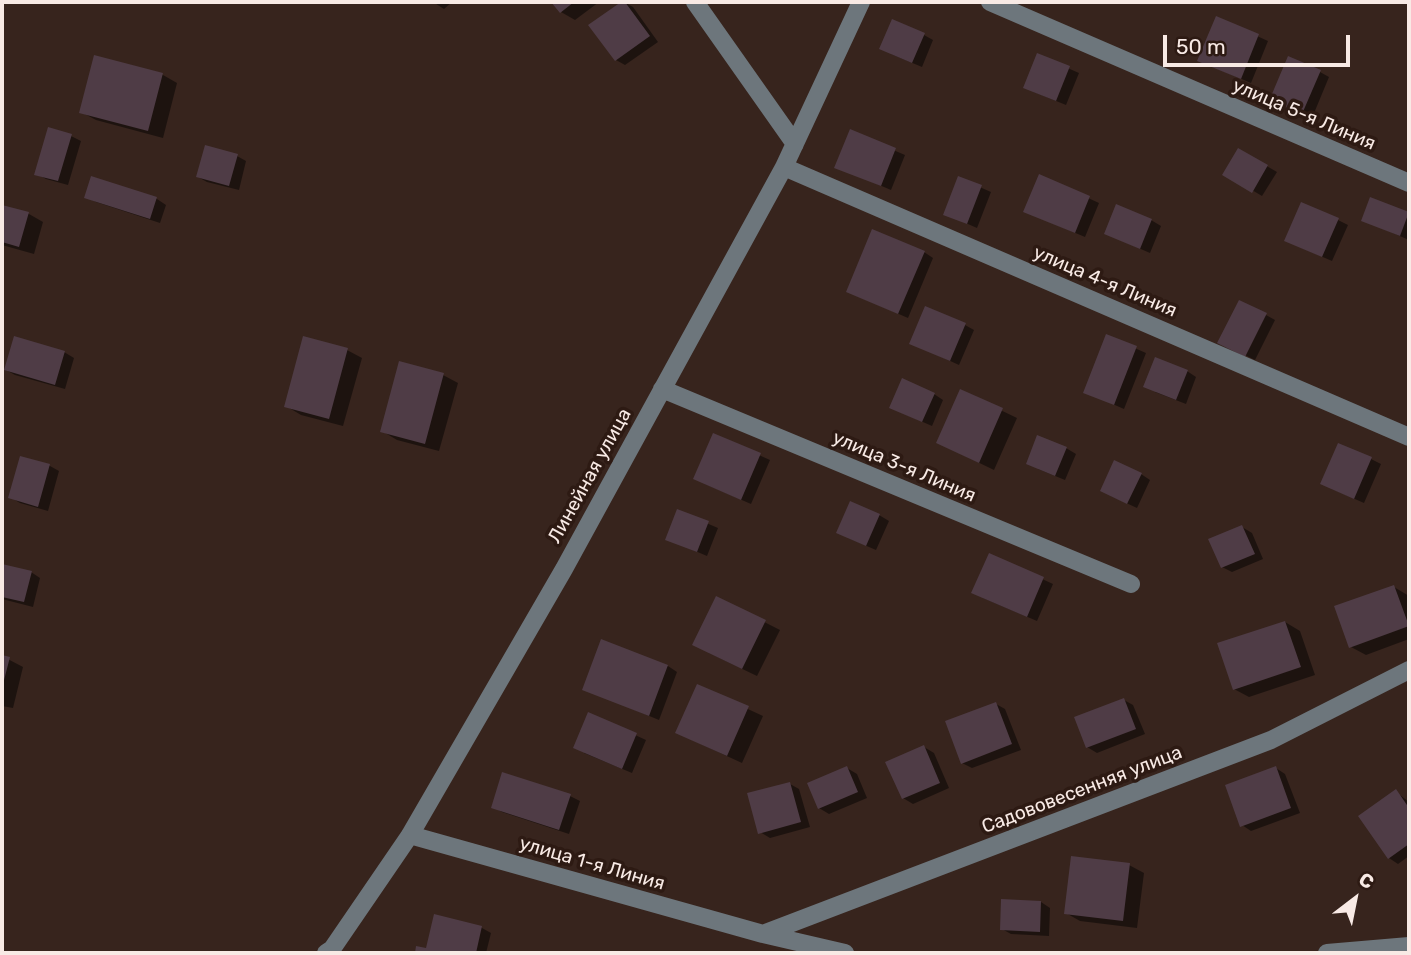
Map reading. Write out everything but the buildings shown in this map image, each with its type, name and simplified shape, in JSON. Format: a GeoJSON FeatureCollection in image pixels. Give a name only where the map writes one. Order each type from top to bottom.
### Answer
{"type":"FeatureCollection","features":[{"type":"Feature","properties":{"kind":"street"},"geometry":{"type":"LineString","coordinates":[[695,2],[795,144]]}},
{"type":"Feature","properties":{"kind":"street","name":"Линейная улица"},"geometry":{"type":"LineString","coordinates":[[326,953],[332,949],[410,835],[564,569],[784,167],[861,2]]}},
{"type":"Feature","properties":{"kind":"street","name":"улица 5-я Линия"},"geometry":{"type":"LineString","coordinates":[[990,2],[1409,183]]}},
{"type":"Feature","properties":{"kind":"street","name":"улица 4-я Линия"},"geometry":{"type":"LineString","coordinates":[[784,167],[1409,436]]}},
{"type":"Feature","properties":{"kind":"street","name":"улица 3-я Линия"},"geometry":{"type":"LineString","coordinates":[[662,389],[1131,584]]}},
{"type":"Feature","properties":{"kind":"street","name":"Садововесенняя улица"},"geometry":{"type":"LineString","coordinates":[[763,934],[1271,740],[1409,670]]}},
{"type":"Feature","properties":{"kind":"street","name":"улица 1-я Линия"},"geometry":{"type":"LineString","coordinates":[[410,835],[763,934],[845,953]]}},
{"type":"Feature","properties":{"kind":"street"},"geometry":{"type":"LineString","coordinates":[[1327,953],[1409,946]]}}]}
